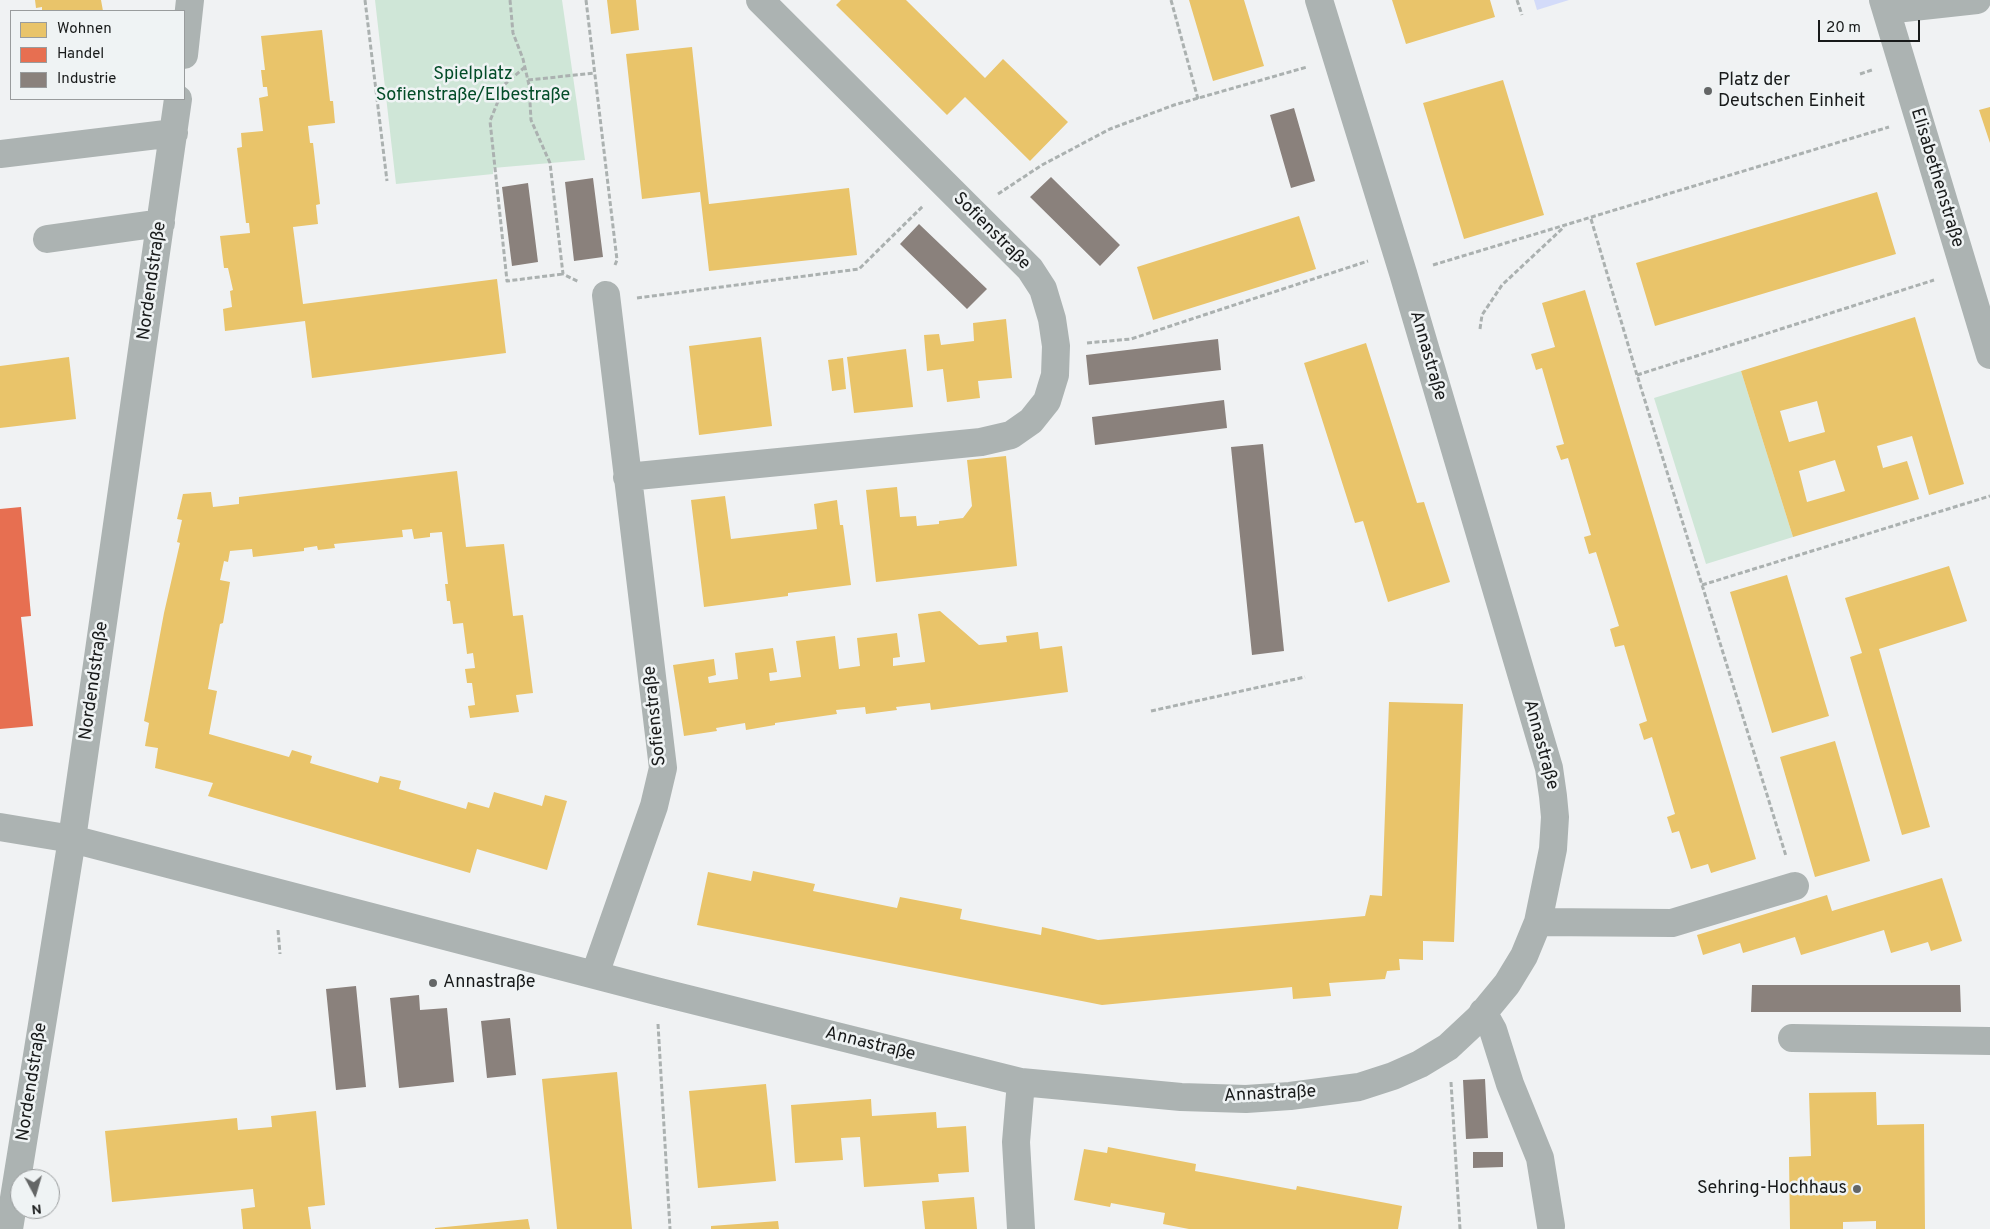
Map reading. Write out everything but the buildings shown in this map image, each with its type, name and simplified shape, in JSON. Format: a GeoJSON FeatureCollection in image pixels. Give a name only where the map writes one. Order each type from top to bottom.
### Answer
{"type":"FeatureCollection","features":[{"type":"Feature","properties":{"kind":"street"},"geometry":{"type":"LineString","coordinates":[[185,46],[190,0]]}},
{"type":"Feature","properties":{"kind":"street","name":"Sofienstraße"},"geometry":{"type":"LineString","coordinates":[[627,477],[981,442],[1011,435],[1032,421],[1046,401],[1055,375],[1056,346],[1052,319],[1043,289],[1030,269],[760,0]]}},
{"type":"Feature","properties":{"kind":"street","name":"Annastraße"},"geometry":{"type":"LineString","coordinates":[[0,827],[72,839],[656,991],[1021,1082],[1181,1097],[1246,1099],[1281,1097],[1359,1087],[1393,1076],[1420,1064],[1448,1047],[1508,984],[1524,956],[1538,922],[1554,849],[1555,817],[1549,768],[1400,262],[1319,0]]}},
{"type":"Feature","properties":{"kind":"street"},"geometry":{"type":"LineString","coordinates":[[1884,5],[1977,0]]}},
{"type":"Feature","properties":{"kind":"street","name":"Elisabethenstraße"},"geometry":{"type":"LineString","coordinates":[[1884,5],[1990,355]]}},
{"type":"Feature","properties":{"kind":"street","name":"Nordendstraße"},"geometry":{"type":"LineString","coordinates":[[9,1229],[72,839],[178,100]]}},
{"type":"Feature","properties":{"kind":"street"},"geometry":{"type":"LineString","coordinates":[[0,154],[174,133]]}},
{"type":"Feature","properties":{"kind":"street"},"geometry":{"type":"LineString","coordinates":[[47,239],[161,224]]}},
{"type":"Feature","properties":{"kind":"street","name":"Sofienstraße"},"geometry":{"type":"LineString","coordinates":[[595,974],[654,806],[664,768],[606,299]]}},
{"type":"Feature","properties":{"kind":"street"},"geometry":{"type":"LineString","coordinates":[[1538,922],[1672,923],[1795,886]]}},
{"type":"Feature","properties":{"kind":"street"},"geometry":{"type":"LineString","coordinates":[[1483,1012],[1493,1030],[1510,1084],[1540,1158],[1551,1226]]}},
{"type":"Feature","properties":{"kind":"street"},"geometry":{"type":"LineString","coordinates":[[1792,1038],[1990,1041]]}},
{"type":"Feature","properties":{"kind":"street"},"geometry":{"type":"LineString","coordinates":[[1020,1229],[1016,1142],[1021,1082]]}},
{"type":"Feature","properties":{"kind":"path"},"geometry":{"type":"LineString","coordinates":[[365,0],[388,181]]}},
{"type":"Feature","properties":{"kind":"path"},"geometry":{"type":"LineString","coordinates":[[510,0],[513,33],[528,80],[531,120],[550,163],[562,274]]}},
{"type":"Feature","properties":{"kind":"path"},"geometry":{"type":"LineString","coordinates":[[586,0],[617,260],[606,299]]}},
{"type":"Feature","properties":{"kind":"path"},"geometry":{"type":"LineString","coordinates":[[1171,0],[1198,99]]}},
{"type":"Feature","properties":{"kind":"path"},"geometry":{"type":"LineString","coordinates":[[1517,0],[1522,15]]}},
{"type":"Feature","properties":{"kind":"path"},"geometry":{"type":"LineString","coordinates":[[971,211],[1042,165],[1110,129],[1174,105],[1337,58]]}},
{"type":"Feature","properties":{"kind":"path"},"geometry":{"type":"LineString","coordinates":[[525,66],[505,84],[490,121],[507,281],[562,274],[606,299],[859,269],[944,184]]}},
{"type":"Feature","properties":{"kind":"path"},"geometry":{"type":"LineString","coordinates":[[528,80],[595,73]]}},
{"type":"Feature","properties":{"kind":"path"},"geometry":{"type":"LineString","coordinates":[[1056,346],[1131,339],[1400,262],[1565,227],[1918,118]]}},
{"type":"Feature","properties":{"kind":"path"},"geometry":{"type":"LineString","coordinates":[[1591,219],[1637,375],[1795,886]]}},
{"type":"Feature","properties":{"kind":"path"},"geometry":{"type":"LineString","coordinates":[[1480,329],[1482,315],[1502,285],[1565,227]]}},
{"type":"Feature","properties":{"kind":"path"},"geometry":{"type":"LineString","coordinates":[[1637,375],[1964,270]]}},
{"type":"Feature","properties":{"kind":"path"},"geometry":{"type":"LineString","coordinates":[[1702,585],[1990,496]]}},
{"type":"Feature","properties":{"kind":"path"},"geometry":{"type":"LineString","coordinates":[[1151,711],[1305,677]]}},
{"type":"Feature","properties":{"kind":"path"},"geometry":{"type":"LineString","coordinates":[[278,930],[280,954]]}},
{"type":"Feature","properties":{"kind":"path"},"geometry":{"type":"LineString","coordinates":[[656,991],[670,1229]]}},
{"type":"Feature","properties":{"kind":"path"},"geometry":{"type":"LineString","coordinates":[[1448,1047],[1460,1229]]}},
{"type":"Feature","properties":{"kind":"green space","name":"Spielplatz Sofienstraße/Elbestraße"},"geometry":{"type":"Polygon","coordinates":[[[375,0],[562,0],[585,160],[493,168],[493,174],[396,184],[375,0]]]}},
{"type":"Feature","properties":{"kind":"green space"},"geometry":{"type":"Polygon","coordinates":[[[1741,371],[1793,537],[1706,564],[1654,398],[1741,371]]]}},
{"type":"Feature","properties":{"kind":"water"},"geometry":{"type":"Polygon","coordinates":[[[1534,0],[1569,0],[1537,10],[1534,0]]]}},
{"type":"Feature","properties":{"kind":"place","name":"Platz der Deutschen Einheit"},"geometry":{"type":"Point","coordinates":[1708,91]}},
{"type":"Feature","properties":{"kind":"place","name":"Annastraße"},"geometry":{"type":"Point","coordinates":[433,983]}},
{"type":"Feature","properties":{"kind":"place","name":"Sehring-Hochhaus"},"geometry":{"type":"Point","coordinates":[1857,1189]}}]}
